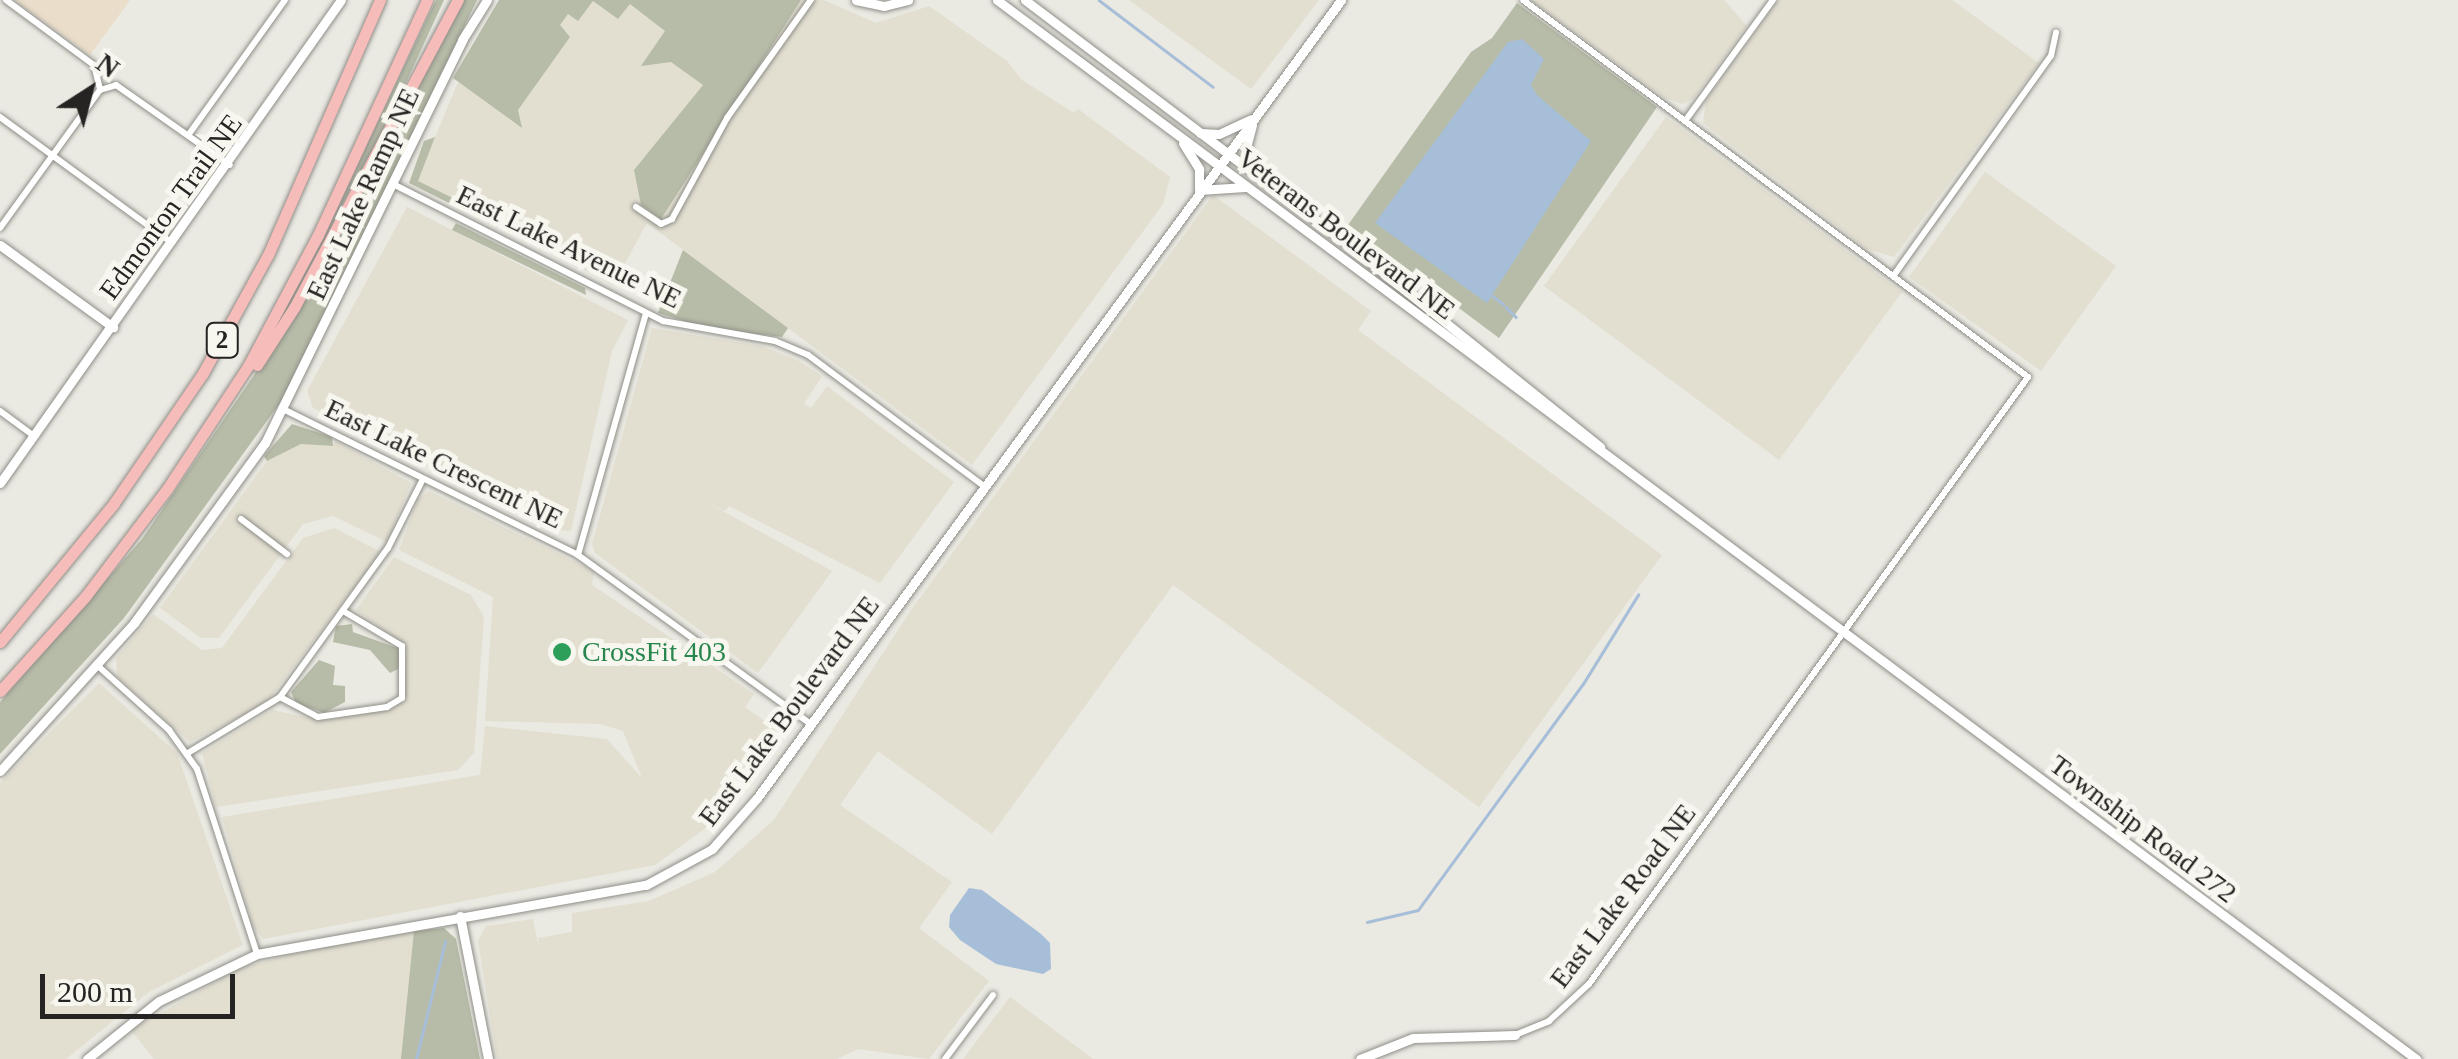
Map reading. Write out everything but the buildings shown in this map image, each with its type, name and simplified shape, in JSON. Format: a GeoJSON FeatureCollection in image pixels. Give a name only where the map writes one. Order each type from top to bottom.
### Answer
{"type":"FeatureCollection","features":[{"type":"Feature","properties":{"kind":"highway","name":"2"},"geometry":{"type":"LineString","coordinates":[[0,642],[114,503],[203,373],[268,255],[380,0]]}},
{"type":"Feature","properties":{"kind":"highway","name":"2"},"geometry":{"type":"LineString","coordinates":[[0,691],[85,596],[206,432],[280,309],[427,0]]}},
{"type":"Feature","properties":{"kind":"highway"},"geometry":{"type":"LineString","coordinates":[[206,432],[295,306],[454,0]]}},
{"type":"Feature","properties":{"kind":"main road","name":"Edmonton Trail NE"},"geometry":{"type":"LineString","coordinates":[[0,483],[230,165],[340,0]]}},
{"type":"Feature","properties":{"kind":"main road","name":"East Lake Ramp NE"},"geometry":{"type":"LineString","coordinates":[[285,410],[393,184],[488,0]]}},
{"type":"Feature","properties":{"kind":"main road"},"geometry":{"type":"LineString","coordinates":[[856,0],[884,6],[908,0]]}},
{"type":"Feature","properties":{"kind":"main road","name":"Veterans Boulevard NE"},"geometry":{"type":"LineString","coordinates":[[998,0],[1844,634]]}},
{"type":"Feature","properties":{"kind":"main road","name":"Veterans Boulevard NE"},"geometry":{"type":"LineString","coordinates":[[1022,0],[1260,179],[1667,502]]}},
{"type":"Feature","properties":{"kind":"main road","name":"East Lake Boulevard NE"},"geometry":{"type":"LineString","coordinates":[[87,1059],[160,1001],[257,954],[618,891],[679,870],[735,827],[1341,0]]}},
{"type":"Feature","properties":{"kind":"main road"},"geometry":{"type":"LineString","coordinates":[[1196,132],[1219,134],[1254,118]]}},
{"type":"Feature","properties":{"kind":"main road"},"geometry":{"type":"LineString","coordinates":[[1254,118],[1246,147],[1260,179]]}},
{"type":"Feature","properties":{"kind":"main road"},"geometry":{"type":"LineString","coordinates":[[1177,134],[1198,168],[1199,190],[1230,184],[1250,188]]}},
{"type":"Feature","properties":{"kind":"main road"},"geometry":{"type":"LineString","coordinates":[[0,245],[112,327]]}},
{"type":"Feature","properties":{"kind":"main road","name":"East Lake Crescent NE"},"geometry":{"type":"LineString","coordinates":[[0,771],[98,666],[205,532],[285,410]]}},
{"type":"Feature","properties":{"kind":"main road","name":"Township Road 272"},"geometry":{"type":"LineString","coordinates":[[1844,634],[2416,1059]]}},
{"type":"Feature","properties":{"kind":"main road"},"geometry":{"type":"LineString","coordinates":[[460,916],[488,1059]]}},
{"type":"Feature","properties":{"kind":"main road","name":"East Lake Road NE"},"geometry":{"type":"LineString","coordinates":[[1360,1059],[1414,1038],[1515,1035]]}},
{"type":"Feature","properties":{"kind":"street"},"geometry":{"type":"LineString","coordinates":[[6,0],[94,64],[100,90]]}},
{"type":"Feature","properties":{"kind":"street","name":"Edmonton Trail NE"},"geometry":{"type":"LineString","coordinates":[[189,134],[285,0]]}},
{"type":"Feature","properties":{"kind":"street"},"geometry":{"type":"LineString","coordinates":[[636,207],[660,224],[672,219],[726,118],[810,0]]}},
{"type":"Feature","properties":{"kind":"street"},"geometry":{"type":"LineString","coordinates":[[1523,0],[1894,275],[2046,64],[2056,33]]}},
{"type":"Feature","properties":{"kind":"street"},"geometry":{"type":"LineString","coordinates":[[1686,121],[1773,0]]}},
{"type":"Feature","properties":{"kind":"street"},"geometry":{"type":"LineString","coordinates":[[0,228],[100,90],[116,85],[230,165]]}},
{"type":"Feature","properties":{"kind":"street"},"geometry":{"type":"LineString","coordinates":[[0,116],[173,244]]}},
{"type":"Feature","properties":{"kind":"street","name":"East Lake Avenue NE"},"geometry":{"type":"LineString","coordinates":[[393,184],[646,313],[699,332],[775,341],[808,355],[984,486]]}},
{"type":"Feature","properties":{"kind":"street","name":"East Lake Road NE"},"geometry":{"type":"LineString","coordinates":[[1515,1035],[1549,1021],[1589,984],[2028,377],[1894,275]]}},
{"type":"Feature","properties":{"kind":"street"},"geometry":{"type":"LineString","coordinates":[[578,555],[646,313]]}},
{"type":"Feature","properties":{"kind":"street","name":"East Lake Crescent NE"},"geometry":{"type":"LineString","coordinates":[[285,410],[578,555],[811,724]]}},
{"type":"Feature","properties":{"kind":"street"},"geometry":{"type":"LineString","coordinates":[[0,411],[34,436]]}},
{"type":"Feature","properties":{"kind":"street"},"geometry":{"type":"LineString","coordinates":[[188,753],[280,698],[388,548],[423,478]]}},
{"type":"Feature","properties":{"kind":"street"},"geometry":{"type":"LineString","coordinates":[[241,519],[287,554]]}},
{"type":"Feature","properties":{"kind":"street"},"geometry":{"type":"LineString","coordinates":[[280,698],[318,717],[399,702],[405,651],[343,612]]}},
{"type":"Feature","properties":{"kind":"street"},"geometry":{"type":"LineString","coordinates":[[98,666],[188,753],[257,954]]}},
{"type":"Feature","properties":{"kind":"street"},"geometry":{"type":"LineString","coordinates":[[946,1059],[993,995]]}},
{"type":"Feature","properties":{"kind":"shaded area"},"geometry":{"type":"Polygon","coordinates":[[[15,0],[130,0],[90,55],[15,0]]]}},
{"type":"Feature","properties":{"kind":"shaded area"},"geometry":{"type":"Polygon","coordinates":[[[516,0],[824,0],[876,23],[929,6],[1007,61],[1022,80],[1074,113],[1078,109],[1170,177],[1163,204],[972,465],[647,223],[613,285],[417,181],[458,82],[466,86],[516,0]]]}},
{"type":"Feature","properties":{"kind":"shaded area"},"geometry":{"type":"Polygon","coordinates":[[[1129,0],[1319,0],[1251,89],[1129,0]]]}},
{"type":"Feature","properties":{"kind":"shaded area"},"geometry":{"type":"Polygon","coordinates":[[[1531,0],[1724,0],[1747,26],[1693,99],[1683,104],[1665,98],[1531,0]]]}},
{"type":"Feature","properties":{"kind":"shaded area"},"geometry":{"type":"Polygon","coordinates":[[[1779,0],[1952,0],[2039,63],[1894,257],[1867,249],[1703,123],[1706,101],[1779,0]]]}},
{"type":"Feature","properties":{"kind":"shaded area"},"geometry":{"type":"Polygon","coordinates":[[[1666,117],[1902,292],[1779,460],[1544,286],[1666,117]]]}},
{"type":"Feature","properties":{"kind":"shaded area"},"geometry":{"type":"Polygon","coordinates":[[[1985,172],[2116,266],[2041,371],[1909,277],[1985,172]]]}},
{"type":"Feature","properties":{"kind":"shaded area"},"geometry":{"type":"Polygon","coordinates":[[[1213,195],[1371,311],[1358,330],[1662,555],[1479,807],[1173,585],[992,834],[878,751],[840,805],[952,882],[919,928],[989,981],[929,1059],[858,1049],[837,1059],[497,1059],[478,941],[486,926],[533,919],[539,949],[538,938],[572,932],[572,913],[649,901],[715,872],[774,820],[911,610],[1213,195]]]}},
{"type":"Feature","properties":{"kind":"shaded area"},"geometry":{"type":"Polygon","coordinates":[[[407,207],[628,320],[612,351],[571,531],[555,530],[313,408],[307,391],[407,207]]]}},
{"type":"Feature","properties":{"kind":"shaded area"},"geometry":{"type":"Polygon","coordinates":[[[652,328],[762,346],[799,361],[822,376],[804,404],[811,408],[827,386],[954,482],[880,583],[729,506],[725,511],[708,503],[832,571],[758,673],[595,553],[592,544],[652,328]]]}},
{"type":"Feature","properties":{"kind":"shaded area"},"geometry":{"type":"Polygon","coordinates":[[[335,441],[411,483],[387,542],[333,516],[303,524],[219,638],[201,638],[160,608],[267,461],[301,444],[333,446],[335,441]]]}},
{"type":"Feature","properties":{"kind":"shaded area"},"geometry":{"type":"Polygon","coordinates":[[[429,491],[594,571],[592,585],[754,694],[745,707],[785,736],[729,811],[655,865],[263,939],[253,927],[222,817],[480,775],[485,726],[607,739],[642,778],[623,731],[601,724],[485,721],[493,597],[399,550],[418,499],[429,491]]]}},
{"type":"Feature","properties":{"kind":"shaded area"},"geometry":{"type":"Polygon","coordinates":[[[334,528],[381,552],[266,703],[190,742],[117,676],[116,658],[153,614],[202,650],[222,648],[303,538],[334,528]]]}},
{"type":"Feature","properties":{"kind":"shaded area"},"geometry":{"type":"Polygon","coordinates":[[[394,557],[471,595],[484,617],[474,753],[458,770],[216,807],[202,753],[272,710],[320,720],[403,703],[407,647],[356,610],[394,557]]]}},
{"type":"Feature","properties":{"kind":"shaded area"},"geometry":{"type":"Polygon","coordinates":[[[99,683],[177,753],[243,945],[149,992],[66,1059],[0,1059],[0,783],[99,683]]]}},
{"type":"Feature","properties":{"kind":"shaded area"},"geometry":{"type":"Polygon","coordinates":[[[414,931],[403,1059],[154,1059],[131,1030],[238,969],[325,945],[414,931]]]}},
{"type":"Feature","properties":{"kind":"shaded area"},"geometry":{"type":"Polygon","coordinates":[[[1010,997],[1093,1059],[963,1059],[1010,997]]]}},
{"type":"Feature","properties":{"kind":"green space"},"geometry":{"type":"Polygon","coordinates":[[[436,0],[444,0],[385,128],[319,245],[436,0]]]}},
{"type":"Feature","properties":{"kind":"green space"},"geometry":{"type":"Polygon","coordinates":[[[464,0],[477,0],[285,396],[124,618],[0,754],[0,702],[142,539],[278,340],[464,0]]]}},
{"type":"Feature","properties":{"kind":"green space"},"geometry":{"type":"Polygon","coordinates":[[[499,0],[801,0],[661,219],[641,205],[634,170],[703,85],[671,62],[641,66],[665,31],[630,4],[618,19],[593,1],[578,21],[568,14],[560,25],[570,37],[518,110],[522,128],[453,78],[499,0]]]}},
{"type":"Feature","properties":{"kind":"green space"},"geometry":{"type":"Polygon","coordinates":[[[1517,3],[1657,107],[1499,338],[1348,225],[1471,52],[1492,38],[1517,3]]]}},
{"type":"Feature","properties":{"kind":"green space"},"geometry":{"type":"Polygon","coordinates":[[[435,137],[418,181],[465,204],[463,210],[409,183],[424,141],[435,137]]]}},
{"type":"Feature","properties":{"kind":"green space"},"geometry":{"type":"Polygon","coordinates":[[[456,223],[585,288],[586,295],[452,230],[456,223]]]}},
{"type":"Feature","properties":{"kind":"green space"},"geometry":{"type":"Polygon","coordinates":[[[683,250],[788,328],[782,337],[703,327],[658,313],[683,250]]]}},
{"type":"Feature","properties":{"kind":"green space"},"geometry":{"type":"Polygon","coordinates":[[[292,424],[332,437],[333,446],[301,444],[267,461],[264,456],[292,424]]]}},
{"type":"Feature","properties":{"kind":"green space"},"geometry":{"type":"Polygon","coordinates":[[[352,624],[353,632],[400,649],[402,667],[390,673],[370,650],[333,642],[336,626],[352,624]]]}},
{"type":"Feature","properties":{"kind":"green space"},"geometry":{"type":"Polygon","coordinates":[[[319,660],[335,666],[333,685],[345,686],[345,702],[324,713],[296,703],[291,692],[319,660]]]}},
{"type":"Feature","properties":{"kind":"green space"},"geometry":{"type":"Polygon","coordinates":[[[444,928],[456,939],[480,1059],[401,1059],[414,931],[444,928]]]}},
{"type":"Feature","properties":{"kind":"water"},"geometry":{"type":"Polygon","coordinates":[[[1522,39],[1544,59],[1531,85],[1537,95],[1591,141],[1487,303],[1375,223],[1508,42],[1522,39]]]}},
{"type":"Feature","properties":{"kind":"water"},"geometry":{"type":"Polygon","coordinates":[[[969,888],[982,890],[1041,934],[1050,943],[1051,969],[1043,974],[996,964],[960,940],[949,927],[950,915],[969,888]]]}},
{"type":"Feature","properties":{"kind":"waterway"},"geometry":{"type":"LineString","coordinates":[[1099,0],[1213,87]]}},
{"type":"Feature","properties":{"kind":"waterway"},"geometry":{"type":"LineString","coordinates":[[1493,296],[1503,304]]}},
{"type":"Feature","properties":{"kind":"waterway"},"geometry":{"type":"LineString","coordinates":[[1506,307],[1516,317]]}},
{"type":"Feature","properties":{"kind":"waterway"},"geometry":{"type":"LineString","coordinates":[[1367,922],[1418,910],[1583,684],[1638,595]]}},
{"type":"Feature","properties":{"kind":"waterway"},"geometry":{"type":"LineString","coordinates":[[416,1059],[445,942]]}},
{"type":"Feature","properties":{"kind":"place","name":"CrossFit 403"},"geometry":{"type":"Point","coordinates":[562,652]}}]}
